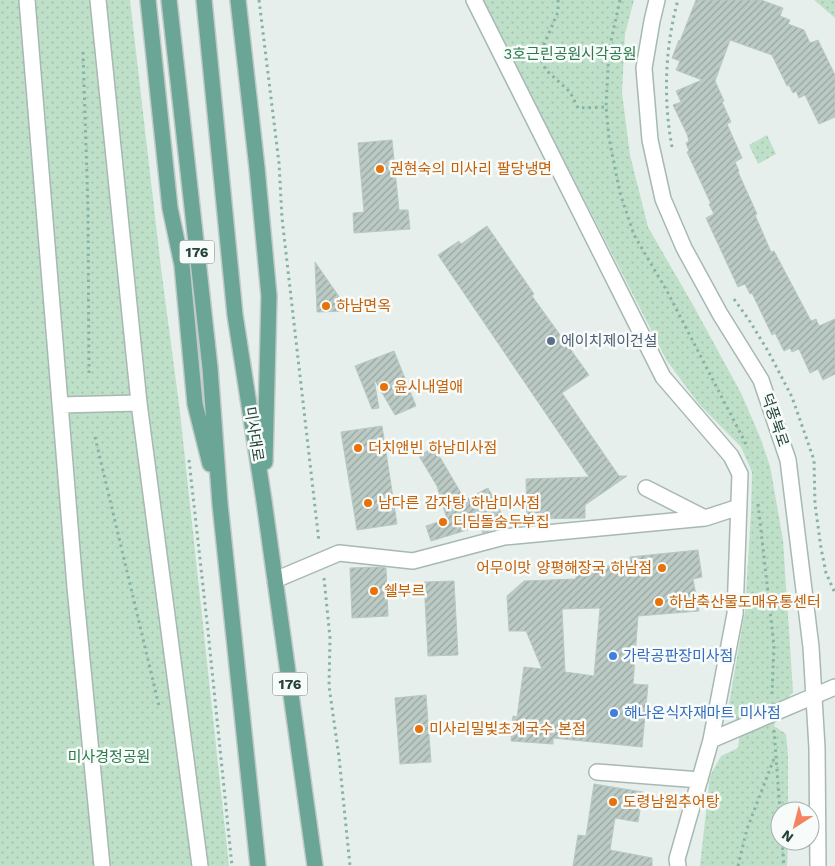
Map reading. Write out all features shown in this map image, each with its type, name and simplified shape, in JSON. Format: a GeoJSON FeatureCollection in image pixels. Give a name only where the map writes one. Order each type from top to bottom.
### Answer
{"type":"FeatureCollection","features":[{"type":"Feature","properties":{"kind":"main road"},"geometry":{"type":"LineString","coordinates":[[148,0],[170,208],[182,264],[195,404],[220,504]]}},
{"type":"Feature","properties":{"kind":"main road","name":"176"},"geometry":{"type":"LineString","coordinates":[[170,0],[210,368],[220,504],[258,866]]}},
{"type":"Feature","properties":{"kind":"main road","name":"미사대로"},"geometry":{"type":"LineString","coordinates":[[204,0],[235,316],[276,580],[314,866]]}},
{"type":"Feature","properties":{"kind":"main road"},"geometry":{"type":"LineString","coordinates":[[238,0],[269,296],[264,501]]}},
{"type":"Feature","properties":{"kind":"street"},"geometry":{"type":"LineString","coordinates":[[27,0],[76,597],[102,866]]}},
{"type":"Feature","properties":{"kind":"street"},"geometry":{"type":"LineString","coordinates":[[98,0],[139,403],[200,866]]}},
{"type":"Feature","properties":{"kind":"street"},"geometry":{"type":"LineString","coordinates":[[474,0],[663,377],[731,456],[740,474],[735,614],[711,740],[677,859],[678,866]]}},
{"type":"Feature","properties":{"kind":"street","name":"덕풍북로"},"geometry":{"type":"LineString","coordinates":[[657,0],[644,68],[650,140],[663,199],[684,248],[720,314],[761,380],[788,460],[811,647],[817,748],[818,866]]}},
{"type":"Feature","properties":{"kind":"street"},"geometry":{"type":"LineString","coordinates":[[60,405],[139,403]]}},
{"type":"Feature","properties":{"kind":"street"},"geometry":{"type":"LineString","coordinates":[[646,488],[704,518]]}},
{"type":"Feature","properties":{"kind":"street"},"geometry":{"type":"LineString","coordinates":[[276,580],[339,553],[413,562],[504,537],[704,518],[739,507]]}},
{"type":"Feature","properties":{"kind":"street"},"geometry":{"type":"LineString","coordinates":[[711,740],[835,687]]}},
{"type":"Feature","properties":{"kind":"street"},"geometry":{"type":"LineString","coordinates":[[597,772],[700,780]]}},
{"type":"Feature","properties":{"kind":"path"},"geometry":{"type":"LineString","coordinates":[[259,0],[279,163],[282,218],[300,387],[322,560],[330,638],[329,686],[339,757],[350,866]]}},
{"type":"Feature","properties":{"kind":"path"},"geometry":{"type":"LineString","coordinates":[[558,0],[558,12],[539,56],[546,70],[570,92],[578,108],[606,107]]}},
{"type":"Feature","properties":{"kind":"path"},"geometry":{"type":"LineString","coordinates":[[672,150],[666,91],[669,43],[678,0]]}},
{"type":"Feature","properties":{"kind":"path"},"geometry":{"type":"LineString","coordinates":[[83,47],[88,209],[89,373]]}},
{"type":"Feature","properties":{"kind":"path"},"geometry":{"type":"LineString","coordinates":[[732,296],[768,351],[792,397],[814,460],[815,504],[821,548],[826,573],[835,593]]}},
{"type":"Feature","properties":{"kind":"path"},"geometry":{"type":"LineString","coordinates":[[95,437],[160,708]]}},
{"type":"Feature","properties":{"kind":"path"},"geometry":{"type":"LineString","coordinates":[[738,866],[747,830],[776,753]]}},
{"type":"Feature","properties":{"kind":"path"},"geometry":{"type":"LineString","coordinates":[[783,851],[784,866]]}},
{"type":"Feature","properties":{"kind":"green space","name":"미사경정공원"},"geometry":{"type":"Polygon","coordinates":[[[0,0],[130,0],[161,268],[180,412],[229,866],[0,866],[0,0]]]}},
{"type":"Feature","properties":{"kind":"green space","name":"3호근린공원시각공원"},"geometry":{"type":"Polygon","coordinates":[[[482,0],[634,0],[625,34],[622,93],[630,155],[648,227],[741,393],[770,466],[783,540],[793,692],[779,709],[774,726],[786,734],[788,801],[770,801],[770,851],[788,851],[787,866],[700,866],[710,776],[721,756],[738,748],[741,724],[727,716],[745,610],[752,472],[741,447],[699,404],[667,361],[482,0]]]}},
{"type":"Feature","properties":{"kind":"green space"},"geometry":{"type":"Polygon","coordinates":[[[814,0],[835,0],[835,18],[814,0]]]}},
{"type":"Feature","properties":{"kind":"green space"},"geometry":{"type":"Polygon","coordinates":[[[767,135],[776,154],[758,164],[749,145],[767,135]]]}},
{"type":"Feature","properties":{"kind":"building"},"geometry":{"type":"Polygon","coordinates":[[[696,0],[761,0],[783,8],[780,16],[790,20],[788,24],[804,30],[810,43],[818,40],[835,75],[835,117],[819,124],[805,95],[799,98],[796,91],[793,93],[789,85],[787,86],[772,55],[730,40],[715,81],[731,122],[727,124],[742,158],[735,162],[738,172],[757,214],[755,215],[771,252],[774,251],[811,321],[816,319],[819,326],[835,319],[835,374],[823,380],[818,369],[810,373],[799,349],[792,352],[790,348],[784,351],[775,333],[772,335],[752,293],[750,294],[745,284],[738,287],[706,218],[714,214],[687,152],[689,151],[686,143],[689,141],[687,134],[673,105],[681,102],[676,91],[702,80],[676,70],[680,61],[672,58],[696,0]]]}},
{"type":"Feature","properties":{"kind":"building"},"geometry":{"type":"Polygon","coordinates":[[[392,140],[399,210],[408,210],[410,229],[354,233],[353,213],[364,212],[358,143],[392,140]]]}},
{"type":"Feature","properties":{"kind":"building"},"geometry":{"type":"Polygon","coordinates":[[[487,226],[534,294],[532,296],[589,375],[562,393],[619,476],[627,476],[585,505],[585,518],[527,519],[526,479],[589,477],[438,255],[459,241],[461,244],[487,226]]]}},
{"type":"Feature","properties":{"kind":"building"},"geometry":{"type":"Polygon","coordinates":[[[315,262],[349,311],[317,312],[315,262]]]}},
{"type":"Feature","properties":{"kind":"building"},"geometry":{"type":"Polygon","coordinates":[[[394,351],[416,406],[395,415],[374,379],[379,408],[372,409],[355,366],[394,351]]]}},
{"type":"Feature","properties":{"kind":"building"},"geometry":{"type":"Polygon","coordinates":[[[382,426],[397,524],[357,530],[341,432],[382,426]]]}},
{"type":"Feature","properties":{"kind":"building"},"geometry":{"type":"Polygon","coordinates":[[[434,447],[465,500],[488,488],[508,525],[483,533],[480,526],[431,541],[426,526],[447,519],[437,486],[419,456],[434,447]]]}},
{"type":"Feature","properties":{"kind":"building"},"geometry":{"type":"Polygon","coordinates":[[[698,550],[702,577],[693,579],[699,611],[638,616],[633,684],[648,685],[642,747],[553,738],[553,744],[511,741],[513,716],[517,717],[524,667],[542,669],[526,631],[509,631],[507,596],[524,581],[576,579],[575,567],[631,565],[630,557],[698,550]],[[600,608],[562,609],[565,672],[594,676],[600,608]]]}},
{"type":"Feature","properties":{"kind":"building"},"geometry":{"type":"Polygon","coordinates":[[[350,568],[386,568],[388,616],[352,618],[350,568]]]}},
{"type":"Feature","properties":{"kind":"building"},"geometry":{"type":"Polygon","coordinates":[[[454,581],[458,655],[428,656],[424,582],[454,581]]]}},
{"type":"Feature","properties":{"kind":"building"},"geometry":{"type":"Polygon","coordinates":[[[426,695],[431,762],[400,764],[395,698],[426,695]]]}},
{"type":"Feature","properties":{"kind":"building"},"geometry":{"type":"Polygon","coordinates":[[[594,784],[643,792],[638,822],[615,818],[610,850],[652,858],[652,866],[573,866],[578,835],[586,836],[594,784]]]}},
{"type":"Feature","properties":{"kind":"place","name":"권현숙의 미사리 팔당냉면"},"geometry":{"type":"Point","coordinates":[380,169]}},
{"type":"Feature","properties":{"kind":"place","name":"하남면옥"},"geometry":{"type":"Point","coordinates":[326,306]}},
{"type":"Feature","properties":{"kind":"place","name":"에이치제이건설"},"geometry":{"type":"Point","coordinates":[551,341]}},
{"type":"Feature","properties":{"kind":"place","name":"윤시내열애"},"geometry":{"type":"Point","coordinates":[384,387]}},
{"type":"Feature","properties":{"kind":"place","name":"더치앤빈 하남미사점"},"geometry":{"type":"Point","coordinates":[358,448]}},
{"type":"Feature","properties":{"kind":"place","name":"남다른 감자탕 하남미사점"},"geometry":{"type":"Point","coordinates":[368,503]}},
{"type":"Feature","properties":{"kind":"place","name":"디딤돌숨두부집"},"geometry":{"type":"Point","coordinates":[443,522]}},
{"type":"Feature","properties":{"kind":"place","name":"어무이맛 양평해장국 하남점"},"geometry":{"type":"Point","coordinates":[662,568]}},
{"type":"Feature","properties":{"kind":"place","name":"쉘부르"},"geometry":{"type":"Point","coordinates":[374,591]}},
{"type":"Feature","properties":{"kind":"place","name":"하남축산물도매유통센터"},"geometry":{"type":"Point","coordinates":[659,602]}},
{"type":"Feature","properties":{"kind":"place","name":"가락공판장미사점"},"geometry":{"type":"Point","coordinates":[613,656]}},
{"type":"Feature","properties":{"kind":"place","name":"해나온식자재마트 미사점"},"geometry":{"type":"Point","coordinates":[614,713]}},
{"type":"Feature","properties":{"kind":"place","name":"미사리밀빛초계국수 본점"},"geometry":{"type":"Point","coordinates":[419,729]}},
{"type":"Feature","properties":{"kind":"place","name":"도령남원추어탕"},"geometry":{"type":"Point","coordinates":[613,802]}}]}
